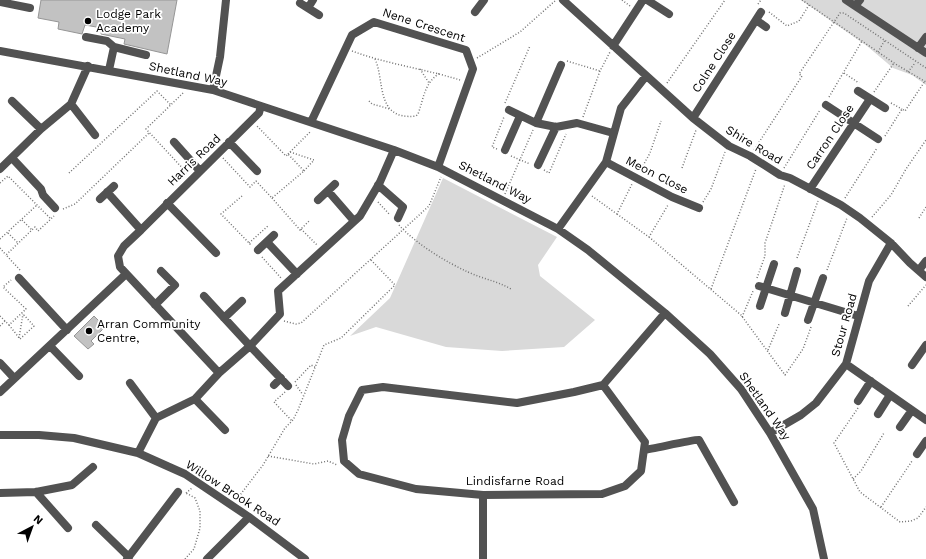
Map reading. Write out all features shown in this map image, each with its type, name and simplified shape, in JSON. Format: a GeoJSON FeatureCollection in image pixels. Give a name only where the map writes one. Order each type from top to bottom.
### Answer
{"type":"FeatureCollection","features":[{"type":"Feature","properties":{"kind":"street"},"geometry":{"type":"LineString","coordinates":[[213,90],[220,57],[226,0]]}},
{"type":"Feature","properties":{"kind":"street"},"geometry":{"type":"LineString","coordinates":[[308,8],[313,0]]}},
{"type":"Feature","properties":{"kind":"street","name":"Shire Road"},"geometry":{"type":"LineString","coordinates":[[562,0],[696,120],[729,146],[849,210],[891,243],[910,264],[926,277]]}},
{"type":"Feature","properties":{"kind":"street"},"geometry":{"type":"LineString","coordinates":[[613,46],[643,0]]}},
{"type":"Feature","properties":{"kind":"street"},"geometry":{"type":"LineString","coordinates":[[647,0],[669,14]]}},
{"type":"Feature","properties":{"kind":"street"},"geometry":{"type":"LineString","coordinates":[[846,0],[857,3],[926,54]]}},
{"type":"Feature","properties":{"kind":"street"},"geometry":{"type":"LineString","coordinates":[[0,2],[30,8]]}},
{"type":"Feature","properties":{"kind":"street"},"geometry":{"type":"LineString","coordinates":[[475,12],[480,2]]}},
{"type":"Feature","properties":{"kind":"street"},"geometry":{"type":"LineString","coordinates":[[300,3],[320,15]]}},
{"type":"Feature","properties":{"kind":"street","name":"Colne Close"},"geometry":{"type":"LineString","coordinates":[[696,120],[763,10]]}},
{"type":"Feature","properties":{"kind":"street"},"geometry":{"type":"LineString","coordinates":[[756,20],[766,27]]}},
{"type":"Feature","properties":{"kind":"street","name":"Nene Crescent"},"geometry":{"type":"LineString","coordinates":[[313,123],[352,35],[374,22],[466,50],[470,62]]}},
{"type":"Feature","properties":{"kind":"street"},"geometry":{"type":"LineString","coordinates":[[86,37],[107,41],[114,48],[146,55]]}},
{"type":"Feature","properties":{"kind":"street"},"geometry":{"type":"LineString","coordinates":[[918,48],[926,37]]}},
{"type":"Feature","properties":{"kind":"street"},"geometry":{"type":"LineString","coordinates":[[109,70],[114,48]]}},
{"type":"Feature","properties":{"kind":"street","name":"Shetland Way"},"geometry":{"type":"LineString","coordinates":[[0,52],[88,66],[213,90],[394,150],[441,168],[558,229],[588,250],[665,313],[710,354],[742,389],[770,433],[812,509],[824,559]]}},
{"type":"Feature","properties":{"kind":"street"},"geometry":{"type":"LineString","coordinates":[[441,168],[473,69],[470,62]]}},
{"type":"Feature","properties":{"kind":"street"},"geometry":{"type":"LineString","coordinates":[[536,123],[561,65]]}},
{"type":"Feature","properties":{"kind":"street"},"geometry":{"type":"LineString","coordinates":[[0,169],[41,129],[71,104],[88,66]]}},
{"type":"Feature","properties":{"kind":"street"},"geometry":{"type":"LineString","coordinates":[[558,229],[606,162],[621,108],[646,76]]}},
{"type":"Feature","properties":{"kind":"street","name":"Carron Close"},"geometry":{"type":"LineString","coordinates":[[858,91],[885,108]]}},
{"type":"Feature","properties":{"kind":"street","name":"Carron Close"},"geometry":{"type":"LineString","coordinates":[[810,189],[870,99]]}},
{"type":"Feature","properties":{"kind":"street"},"geometry":{"type":"LineString","coordinates":[[12,101],[41,129]]}},
{"type":"Feature","properties":{"kind":"street"},"geometry":{"type":"LineString","coordinates":[[71,104],[95,135]]}},
{"type":"Feature","properties":{"kind":"street"},"geometry":{"type":"LineString","coordinates":[[826,105],[878,139]]}},
{"type":"Feature","properties":{"kind":"street","name":"Harris Road"},"geometry":{"type":"LineString","coordinates":[[219,373],[126,274],[120,266],[118,256],[124,246],[259,113],[261,106]]}},
{"type":"Feature","properties":{"kind":"street"},"geometry":{"type":"LineString","coordinates":[[509,110],[536,123],[556,127],[570,124],[580,124],[613,133]]}},
{"type":"Feature","properties":{"kind":"street"},"geometry":{"type":"LineString","coordinates":[[504,152],[520,116]]}},
{"type":"Feature","properties":{"kind":"street"},"geometry":{"type":"LineString","coordinates":[[537,167],[556,127]]}},
{"type":"Feature","properties":{"kind":"street"},"geometry":{"type":"LineString","coordinates":[[174,142],[200,170]]}},
{"type":"Feature","properties":{"kind":"street"},"geometry":{"type":"LineString","coordinates":[[229,142],[257,171]]}},
{"type":"Feature","properties":{"kind":"street"},"geometry":{"type":"LineString","coordinates":[[138,453],[156,418],[195,399],[219,373],[250,346],[277,319],[280,314],[278,291],[360,216],[378,185],[394,150]]}},
{"type":"Feature","properties":{"kind":"street"},"geometry":{"type":"LineString","coordinates":[[12,158],[42,189],[46,199],[58,208]]}},
{"type":"Feature","properties":{"kind":"street","name":"Meon Close"},"geometry":{"type":"LineString","coordinates":[[606,162],[672,197],[699,208]]}},
{"type":"Feature","properties":{"kind":"street"},"geometry":{"type":"LineString","coordinates":[[318,200],[335,184]]}},
{"type":"Feature","properties":{"kind":"street"},"geometry":{"type":"LineString","coordinates":[[378,185],[402,207],[396,220]]}},
{"type":"Feature","properties":{"kind":"street"},"geometry":{"type":"LineString","coordinates":[[100,199],[114,186]]}},
{"type":"Feature","properties":{"kind":"street"},"geometry":{"type":"LineString","coordinates":[[328,191],[354,221]]}},
{"type":"Feature","properties":{"kind":"street"},"geometry":{"type":"LineString","coordinates":[[107,192],[141,230]]}},
{"type":"Feature","properties":{"kind":"street"},"geometry":{"type":"LineString","coordinates":[[167,203],[216,253]]}},
{"type":"Feature","properties":{"kind":"street"},"geometry":{"type":"LineString","coordinates":[[258,251],[274,235]]}},
{"type":"Feature","properties":{"kind":"street"},"geometry":{"type":"LineString","coordinates":[[266,242],[297,274]]}},
{"type":"Feature","properties":{"kind":"street","name":"Stour Road"},"geometry":{"type":"LineString","coordinates":[[770,433],[801,415],[816,403],[846,364],[858,316],[869,281],[891,243]]}},
{"type":"Feature","properties":{"kind":"street"},"geometry":{"type":"LineString","coordinates":[[919,270],[926,261]]}},
{"type":"Feature","properties":{"kind":"street"},"geometry":{"type":"LineString","coordinates":[[760,306],[759,285],[774,264]]}},
{"type":"Feature","properties":{"kind":"street"},"geometry":{"type":"LineString","coordinates":[[785,313],[797,271]]}},
{"type":"Feature","properties":{"kind":"street"},"geometry":{"type":"LineString","coordinates":[[155,305],[175,285],[161,272]]}},
{"type":"Feature","properties":{"kind":"street"},"geometry":{"type":"LineString","coordinates":[[0,392],[126,274]]}},
{"type":"Feature","properties":{"kind":"street"},"geometry":{"type":"LineString","coordinates":[[17,275],[67,330]]}},
{"type":"Feature","properties":{"kind":"street"},"geometry":{"type":"LineString","coordinates":[[810,322],[824,275]]}},
{"type":"Feature","properties":{"kind":"street"},"geometry":{"type":"LineString","coordinates":[[759,285],[790,296],[858,316]]}},
{"type":"Feature","properties":{"kind":"street"},"geometry":{"type":"LineString","coordinates":[[204,296],[281,378],[287,388]]}},
{"type":"Feature","properties":{"kind":"street"},"geometry":{"type":"LineString","coordinates":[[224,318],[242,301]]}},
{"type":"Feature","properties":{"kind":"street"},"geometry":{"type":"LineString","coordinates":[[353,468],[344,461],[342,440],[349,416],[362,390],[383,387],[517,403],[603,385],[665,313]]}},
{"type":"Feature","properties":{"kind":"street"},"geometry":{"type":"LineString","coordinates":[[912,365],[926,345]]}},
{"type":"Feature","properties":{"kind":"street"},"geometry":{"type":"LineString","coordinates":[[50,346],[79,376]]}},
{"type":"Feature","properties":{"kind":"street"},"geometry":{"type":"LineString","coordinates":[[0,363],[14,378]]}},
{"type":"Feature","properties":{"kind":"street"},"geometry":{"type":"LineString","coordinates":[[846,364],[926,420]]}},
{"type":"Feature","properties":{"kind":"street"},"geometry":{"type":"LineString","coordinates":[[274,385],[281,378]]}},
{"type":"Feature","properties":{"kind":"street"},"geometry":{"type":"LineString","coordinates":[[858,401],[871,381]]}},
{"type":"Feature","properties":{"kind":"street"},"geometry":{"type":"LineString","coordinates":[[130,383],[156,418]]}},
{"type":"Feature","properties":{"kind":"street","name":"Lindisfarne Road"},"geometry":{"type":"LineString","coordinates":[[353,468],[359,474],[416,489],[483,496],[602,494],[625,486],[641,471],[645,442],[603,385]]}},
{"type":"Feature","properties":{"kind":"street"},"geometry":{"type":"LineString","coordinates":[[878,414],[890,395]]}},
{"type":"Feature","properties":{"kind":"street"},"geometry":{"type":"LineString","coordinates":[[195,399],[225,430]]}},
{"type":"Feature","properties":{"kind":"street"},"geometry":{"type":"LineString","coordinates":[[900,427],[912,410]]}},
{"type":"Feature","properties":{"kind":"street","name":"Willow Brook Road"},"geometry":{"type":"LineString","coordinates":[[0,435],[39,435],[74,438],[138,453],[185,474],[249,517],[306,559]]}},
{"type":"Feature","properties":{"kind":"street"},"geometry":{"type":"LineString","coordinates":[[644,450],[699,440],[734,502]]}},
{"type":"Feature","properties":{"kind":"street"},"geometry":{"type":"LineString","coordinates":[[917,454],[926,441]]}},
{"type":"Feature","properties":{"kind":"street"},"geometry":{"type":"LineString","coordinates":[[0,493],[36,492],[72,486],[94,467]]}},
{"type":"Feature","properties":{"kind":"street"},"geometry":{"type":"LineString","coordinates":[[36,492],[68,528]]}},
{"type":"Feature","properties":{"kind":"street"},"geometry":{"type":"LineString","coordinates":[[96,525],[128,558],[182,492]]}},
{"type":"Feature","properties":{"kind":"street"},"geometry":{"type":"LineString","coordinates":[[483,496],[483,559]]}},
{"type":"Feature","properties":{"kind":"street"},"geometry":{"type":"LineString","coordinates":[[207,559],[249,517]]}},
{"type":"Feature","properties":{"kind":"path"},"geometry":{"type":"LineString","coordinates":[[470,62],[520,32],[556,0]]}},
{"type":"Feature","properties":{"kind":"path"},"geometry":{"type":"LineString","coordinates":[[662,90],[725,0]]}},
{"type":"Feature","properties":{"kind":"path"},"geometry":{"type":"LineString","coordinates":[[802,0],[894,63],[926,82]]}},
{"type":"Feature","properties":{"kind":"path"},"geometry":{"type":"LineString","coordinates":[[763,10],[787,26],[799,20],[809,5]]}},
{"type":"Feature","properties":{"kind":"path"},"geometry":{"type":"LineString","coordinates":[[750,156],[802,76],[799,74],[840,13],[844,13],[926,68]]}},
{"type":"Feature","properties":{"kind":"path"},"geometry":{"type":"LineString","coordinates":[[878,52],[885,40]]}},
{"type":"Feature","properties":{"kind":"path"},"geometry":{"type":"LineString","coordinates":[[530,46],[504,102],[508,106],[509,110],[506,112],[492,147],[549,173],[570,124]]}},
{"type":"Feature","properties":{"kind":"path"},"geometry":{"type":"LineString","coordinates":[[580,124],[600,71],[613,46]]}},
{"type":"Feature","properties":{"kind":"path"},"geometry":{"type":"LineString","coordinates":[[345,49],[375,59],[440,73],[468,82]]}},
{"type":"Feature","properties":{"kind":"path"},"geometry":{"type":"LineString","coordinates":[[375,59],[378,66],[381,94],[390,109]]}},
{"type":"Feature","properties":{"kind":"path"},"geometry":{"type":"LineString","coordinates":[[561,65],[564,60],[600,71]]}},
{"type":"Feature","properties":{"kind":"path"},"geometry":{"type":"LineString","coordinates":[[908,72],[915,62]]}},
{"type":"Feature","properties":{"kind":"path"},"geometry":{"type":"LineString","coordinates":[[870,99],[894,63]]}},
{"type":"Feature","properties":{"kind":"path"},"geometry":{"type":"LineString","coordinates":[[420,69],[429,83]]}},
{"type":"Feature","properties":{"kind":"path"},"geometry":{"type":"LineString","coordinates":[[369,101],[372,104],[390,109],[408,117],[416,116],[429,83],[440,73]]}},
{"type":"Feature","properties":{"kind":"path"},"geometry":{"type":"LineString","coordinates":[[190,85],[146,129],[192,179]]}},
{"type":"Feature","properties":{"kind":"path"},"geometry":{"type":"LineString","coordinates":[[69,173],[157,91],[171,104]]}},
{"type":"Feature","properties":{"kind":"path"},"geometry":{"type":"LineString","coordinates":[[252,120],[286,156],[313,129],[313,123]]}},
{"type":"Feature","properties":{"kind":"path"},"geometry":{"type":"LineString","coordinates":[[682,168],[696,120]]}},
{"type":"Feature","properties":{"kind":"path"},"geometry":{"type":"LineString","coordinates":[[618,214],[636,177],[650,153],[661,121]]}},
{"type":"Feature","properties":{"kind":"path"},"geometry":{"type":"LineString","coordinates":[[503,200],[536,123]]}},
{"type":"Feature","properties":{"kind":"path"},"geometry":{"type":"LineString","coordinates":[[6,254],[35,227],[38,231],[51,219],[58,208],[66,210],[75,204],[149,133]]}},
{"type":"Feature","properties":{"kind":"path"},"geometry":{"type":"LineString","coordinates":[[867,223],[891,195],[914,156],[926,140]]}},
{"type":"Feature","properties":{"kind":"path"},"geometry":{"type":"LineString","coordinates":[[699,208],[711,190],[723,155],[729,146]]}},
{"type":"Feature","properties":{"kind":"path"},"geometry":{"type":"LineString","coordinates":[[218,153],[250,187],[256,181],[300,230],[301,229],[322,251]]}},
{"type":"Feature","properties":{"kind":"path"},"geometry":{"type":"LineString","coordinates":[[289,153],[304,170]]}},
{"type":"Feature","properties":{"kind":"path"},"geometry":{"type":"LineString","coordinates":[[272,198],[314,160],[289,153]]}},
{"type":"Feature","properties":{"kind":"path"},"geometry":{"type":"LineString","coordinates":[[711,289],[758,162]]}},
{"type":"Feature","properties":{"kind":"path"},"geometry":{"type":"LineString","coordinates":[[277,319],[296,324],[301,323],[371,260],[429,206],[441,168]]}},
{"type":"Feature","properties":{"kind":"path"},"geometry":{"type":"LineString","coordinates":[[0,183],[8,176],[51,219]]}},
{"type":"Feature","properties":{"kind":"path"},"geometry":{"type":"LineString","coordinates":[[742,317],[759,285],[765,243],[788,177]]}},
{"type":"Feature","properties":{"kind":"path"},"geometry":{"type":"LineString","coordinates":[[585,191],[649,237],[742,317],[785,374],[803,349],[810,322]]}},
{"type":"Feature","properties":{"kind":"path"},"geometry":{"type":"LineString","coordinates":[[797,258],[820,194]]}},
{"type":"Feature","properties":{"kind":"path"},"geometry":{"type":"LineString","coordinates":[[242,196],[221,214],[287,283]]}},
{"type":"Feature","properties":{"kind":"path"},"geometry":{"type":"LineString","coordinates":[[372,196],[396,220],[403,230],[446,261],[470,273],[499,282],[511,289]]}},
{"type":"Feature","properties":{"kind":"path"},"geometry":{"type":"LineString","coordinates":[[649,237],[672,197]]}},
{"type":"Feature","properties":{"kind":"path"},"geometry":{"type":"LineString","coordinates":[[0,239],[37,205]]}},
{"type":"Feature","properties":{"kind":"path"},"geometry":{"type":"LineString","coordinates":[[918,218],[926,208]]}},
{"type":"Feature","properties":{"kind":"path"},"geometry":{"type":"LineString","coordinates":[[824,275],[849,210]]}},
{"type":"Feature","properties":{"kind":"path"},"geometry":{"type":"LineString","coordinates":[[22,220],[32,230]]}},
{"type":"Feature","properties":{"kind":"path"},"geometry":{"type":"LineString","coordinates":[[301,229],[310,220]]}},
{"type":"Feature","properties":{"kind":"path"},"geometry":{"type":"LineString","coordinates":[[250,243],[269,225]]}},
{"type":"Feature","properties":{"kind":"path"},"geometry":{"type":"LineString","coordinates":[[7,232],[18,243]]}},
{"type":"Feature","properties":{"kind":"path"},"geometry":{"type":"LineString","coordinates":[[0,248],[6,254],[17,275],[3,287],[26,309],[9,325]]}},
{"type":"Feature","properties":{"kind":"path"},"geometry":{"type":"LineString","coordinates":[[232,506],[268,456],[285,428],[292,421],[298,410],[324,345],[341,338],[394,285],[371,260]]}},
{"type":"Feature","properties":{"kind":"path"},"geometry":{"type":"LineString","coordinates":[[908,306],[926,284]]}},
{"type":"Feature","properties":{"kind":"path"},"geometry":{"type":"LineString","coordinates":[[19,338],[20,339],[34,326],[22,313]]}},
{"type":"Feature","properties":{"kind":"path"},"geometry":{"type":"LineString","coordinates":[[19,338],[22,313]]}},
{"type":"Feature","properties":{"kind":"path"},"geometry":{"type":"LineString","coordinates":[[0,316],[19,338]]}},
{"type":"Feature","properties":{"kind":"path"},"geometry":{"type":"LineString","coordinates":[[0,326],[5,321]]}},
{"type":"Feature","properties":{"kind":"path"},"geometry":{"type":"LineString","coordinates":[[768,350],[779,324]]}},
{"type":"Feature","properties":{"kind":"path"},"geometry":{"type":"LineString","coordinates":[[303,395],[294,384],[311,365],[315,367]]}},
{"type":"Feature","properties":{"kind":"path"},"geometry":{"type":"LineString","coordinates":[[287,388],[274,402],[292,421]]}},
{"type":"Feature","properties":{"kind":"path"},"geometry":{"type":"LineString","coordinates":[[858,401],[861,404],[834,443],[860,492],[900,522],[918,518],[926,507]]}},
{"type":"Feature","properties":{"kind":"path"},"geometry":{"type":"LineString","coordinates":[[853,479],[861,471],[884,433]]}},
{"type":"Feature","properties":{"kind":"path"},"geometry":{"type":"LineString","coordinates":[[881,507],[917,454]]}},
{"type":"Feature","properties":{"kind":"path"},"geometry":{"type":"LineString","coordinates":[[268,456],[314,464],[328,461],[350,471],[353,468]]}},
{"type":"Feature","properties":{"kind":"path"},"geometry":{"type":"LineString","coordinates":[[182,492],[198,483]]}},
{"type":"Feature","properties":{"kind":"path"},"geometry":{"type":"LineString","coordinates":[[182,492],[195,498],[200,511],[200,528],[194,548],[185,559]]}},
{"type":"Feature","properties":{"kind":"shaded area"},"geometry":{"type":"Polygon","coordinates":[[[801,0],[926,0],[926,85],[912,75],[893,68],[867,46],[801,0]]]}},
{"type":"Feature","properties":{"kind":"shaded area"},"geometry":{"type":"Polygon","coordinates":[[[443,178],[557,237],[538,265],[540,276],[595,320],[564,347],[502,351],[446,347],[376,327],[350,336],[390,298],[443,178]]]}},
{"type":"Feature","properties":{"kind":"building"},"geometry":{"type":"Polygon","coordinates":[[[41,0],[177,0],[167,54],[124,44],[125,39],[101,34],[102,28],[85,25],[82,34],[58,29],[59,22],[38,18],[41,0]]]}},
{"type":"Feature","properties":{"kind":"building","name":"Arran Community Centre,"},"geometry":{"type":"Polygon","coordinates":[[[94,316],[105,327],[91,341],[94,344],[88,349],[74,336],[94,316]]]}},
{"type":"Feature","properties":{"kind":"place","name":"Lodge Park Academy"},"geometry":{"type":"Point","coordinates":[88,21]}},
{"type":"Feature","properties":{"kind":"place","name":"Arran Community Centre,"},"geometry":{"type":"Point","coordinates":[89,331]}}]}
